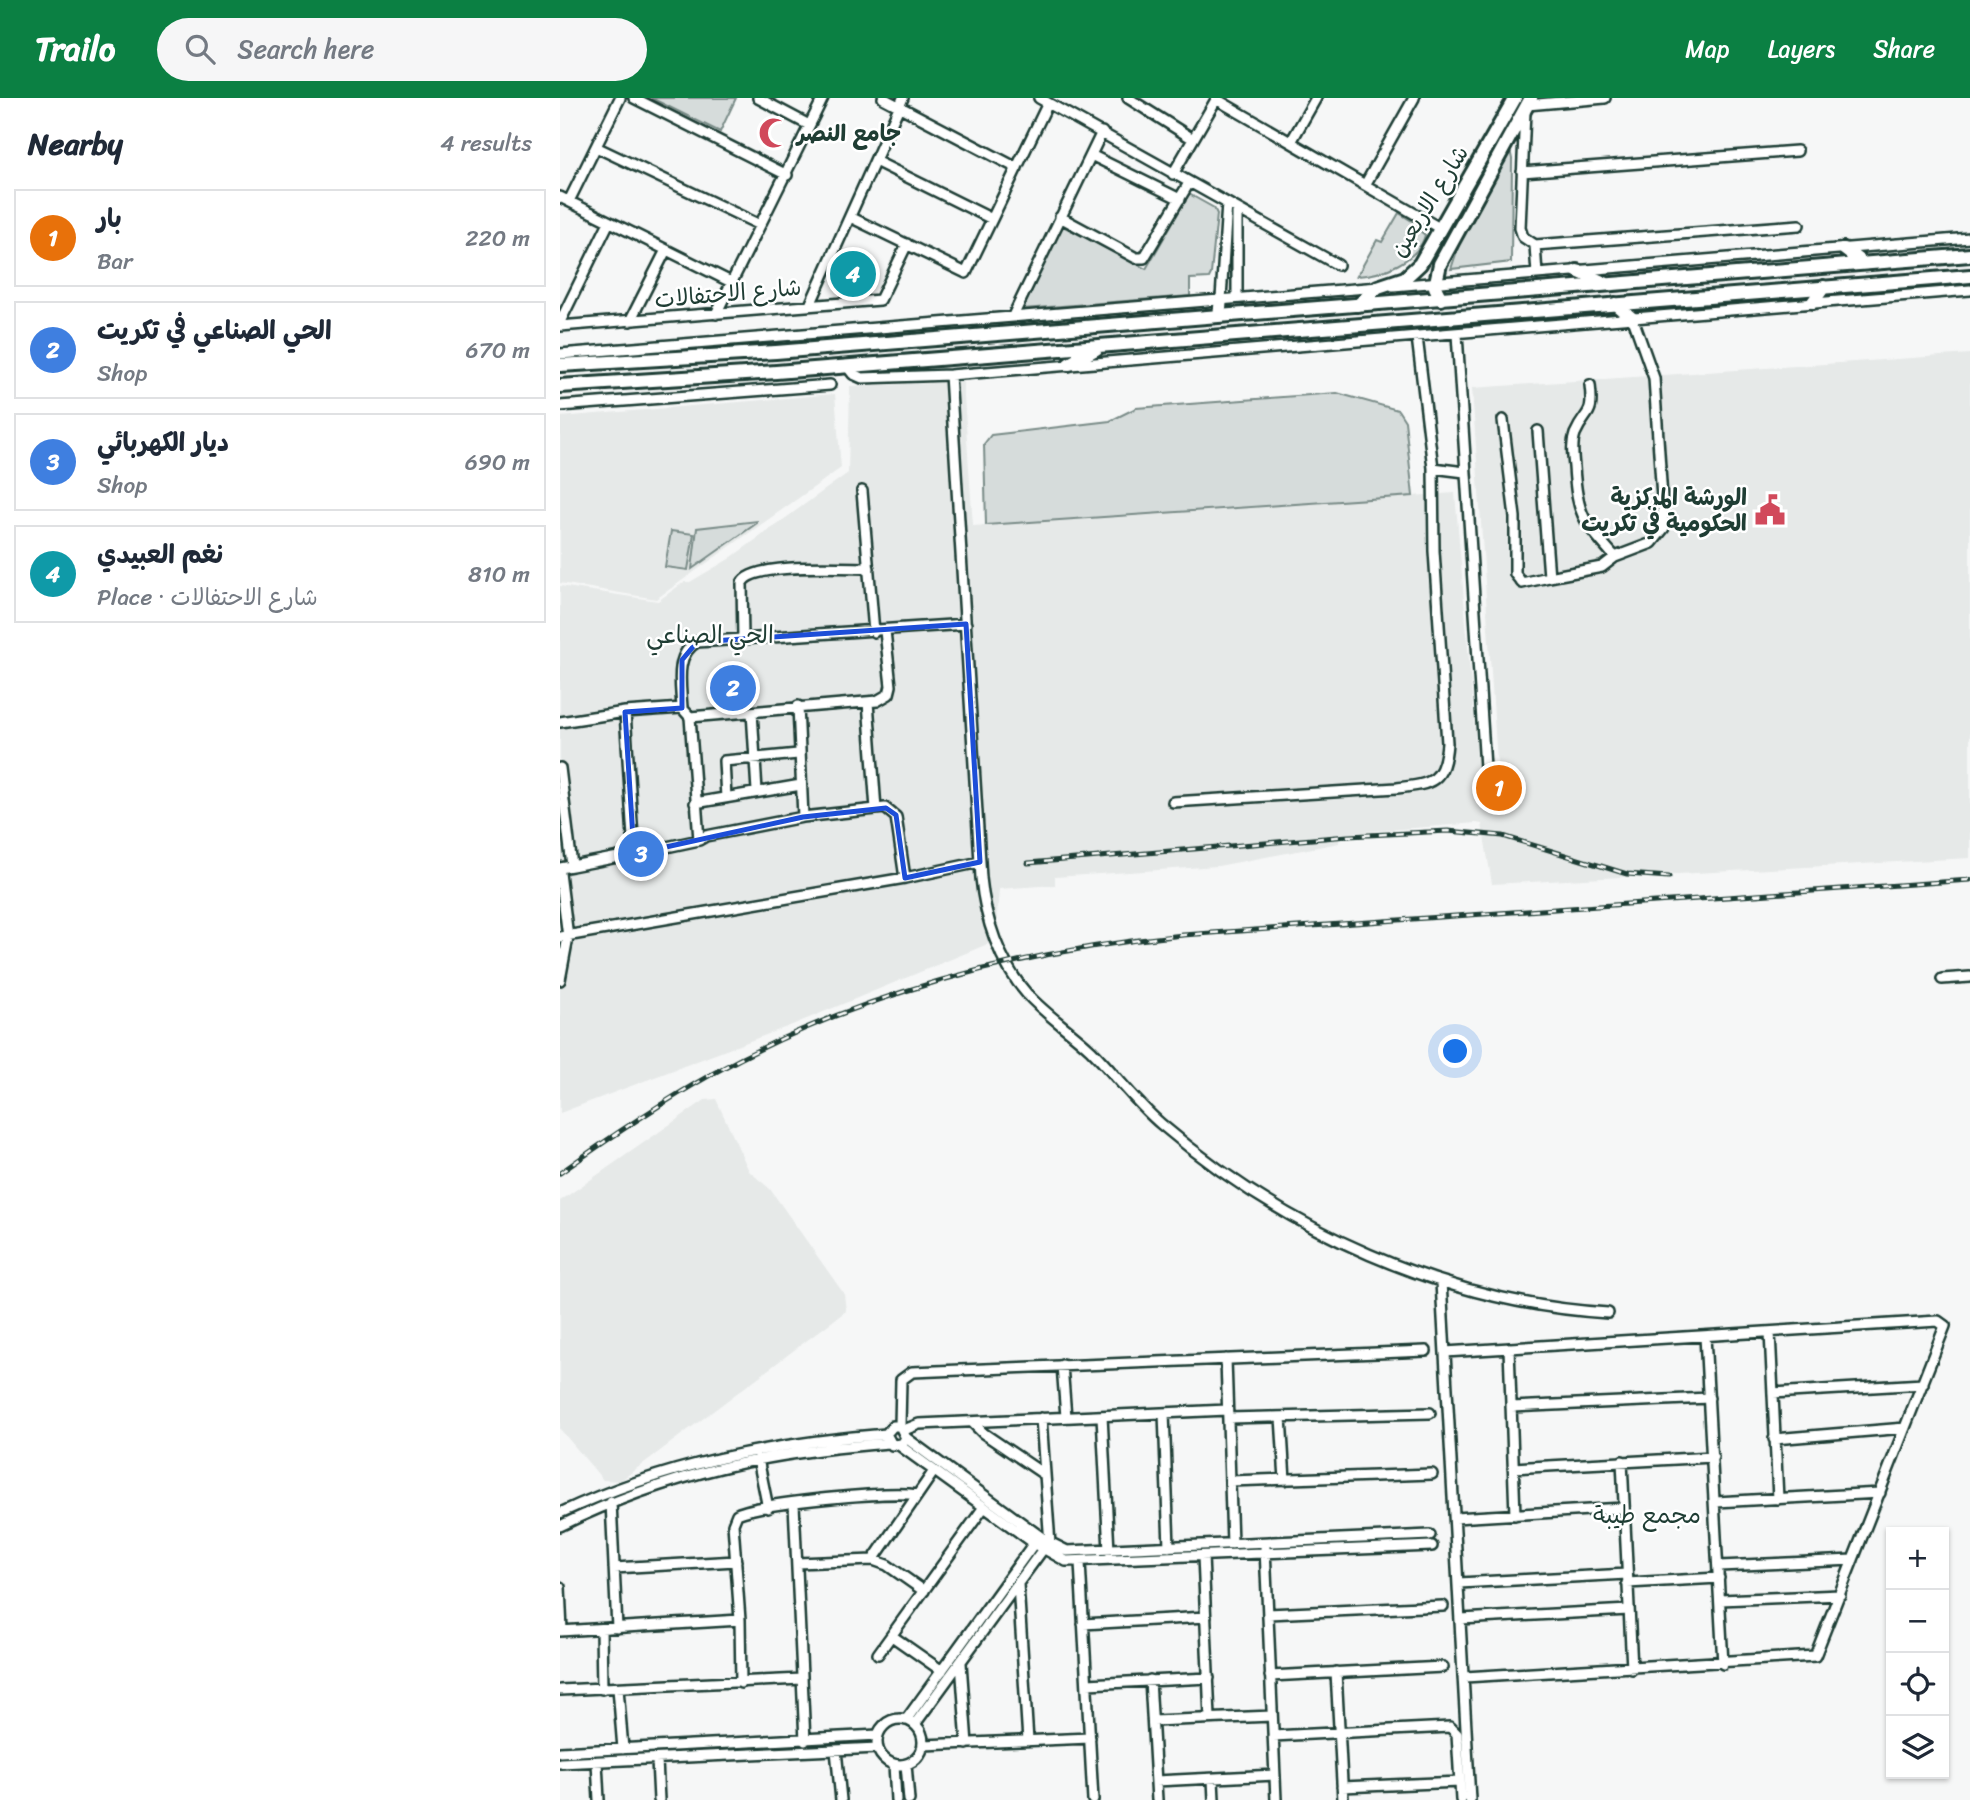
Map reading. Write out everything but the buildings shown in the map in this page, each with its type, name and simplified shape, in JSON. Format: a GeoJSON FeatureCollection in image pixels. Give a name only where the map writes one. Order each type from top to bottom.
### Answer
{"type":"FeatureCollection","features":[{"type":"Feature","properties":{"kind":"main road","name":"شارع الاربعين"},"geometry":{"type":"LineString","coordinates":[[1358,305],[1378,288],[1398,281],[1413,271],[1525,102]]}},
{"type":"Feature","properties":{"kind":"main road","name":"شارع الاربعين"},"geometry":{"type":"LineString","coordinates":[[1441,299],[1435,282],[1440,264],[1525,102]]}},
{"type":"Feature","properties":{"kind":"main road"},"geometry":{"type":"LineString","coordinates":[[1844,248],[1861,262]]}},
{"type":"Feature","properties":{"kind":"main road"},"geometry":{"type":"LineString","coordinates":[[560,365],[776,352],[1970,255]]}},
{"type":"Feature","properties":{"kind":"main road"},"geometry":{"type":"LineString","coordinates":[[1577,271],[1610,286]]}},
{"type":"Feature","properties":{"kind":"main road"},"geometry":{"type":"LineString","coordinates":[[560,386],[776,372],[1970,276]]}},
{"type":"Feature","properties":{"kind":"main road"},"geometry":{"type":"LineString","coordinates":[[1813,302],[1824,287]]}},
{"type":"Feature","properties":{"kind":"main road"},"geometry":{"type":"LineString","coordinates":[[1219,316],[1222,299]]}},
{"type":"Feature","properties":{"kind":"main road"},"geometry":{"type":"LineString","coordinates":[[1615,304],[1633,319]]}},
{"type":"Feature","properties":{"kind":"main road"},"geometry":{"type":"LineString","coordinates":[[1069,364],[1101,346]]}},
{"type":"Feature","properties":{"kind":"main road"},"geometry":{"type":"LineString","coordinates":[[776,352],[776,372]]}},
{"type":"Feature","properties":{"kind":"street"},"geometry":{"type":"LineString","coordinates":[[620,98],[596,147],[564,199],[733,284]]}},
{"type":"Feature","properties":{"kind":"street"},"geometry":{"type":"LineString","coordinates":[[634,98],[787,175]]}},
{"type":"Feature","properties":{"kind":"street"},"geometry":{"type":"LineString","coordinates":[[758,98],[809,125]]}},
{"type":"Feature","properties":{"kind":"street"},"geometry":{"type":"LineString","coordinates":[[716,314],[823,98]]}},
{"type":"Feature","properties":{"kind":"street"},"geometry":{"type":"LineString","coordinates":[[883,98],[901,102],[1017,168]]}},
{"type":"Feature","properties":{"kind":"street"},"geometry":{"type":"LineString","coordinates":[[1039,98],[1338,265]]}},
{"type":"Feature","properties":{"kind":"street"},"geometry":{"type":"LineString","coordinates":[[1128,98],[1193,139]]}},
{"type":"Feature","properties":{"kind":"street"},"geometry":{"type":"LineString","coordinates":[[1291,142],[1316,98]]}},
{"type":"Feature","properties":{"kind":"street"},"geometry":{"type":"LineString","coordinates":[[1365,185],[1414,98]]}},
{"type":"Feature","properties":{"kind":"street"},"geometry":{"type":"LineString","coordinates":[[1605,98],[1525,102],[1521,233],[1535,245],[1799,225]]}},
{"type":"Feature","properties":{"kind":"street"},"geometry":{"type":"LineString","coordinates":[[1173,174],[1216,99],[1441,229]]}},
{"type":"Feature","properties":{"kind":"street"},"geometry":{"type":"LineString","coordinates":[[810,305],[901,102]]}},
{"type":"Feature","properties":{"kind":"street"},"geometry":{"type":"LineString","coordinates":[[850,217],[967,273],[1048,103]]}},
{"type":"Feature","properties":{"kind":"street"},"geometry":{"type":"LineString","coordinates":[[1013,316],[1102,132]]}},
{"type":"Feature","properties":{"kind":"street"},"geometry":{"type":"LineString","coordinates":[[596,147],[760,225]]}},
{"type":"Feature","properties":{"kind":"street"},"geometry":{"type":"LineString","coordinates":[[1522,172],[1797,151]]}},
{"type":"Feature","properties":{"kind":"street"},"geometry":{"type":"LineString","coordinates":[[1091,155],[1181,199]]}},
{"type":"Feature","properties":{"kind":"street"},"geometry":{"type":"LineString","coordinates":[[875,161],[992,219]]}},
{"type":"Feature","properties":{"kind":"street"},"geometry":{"type":"LineString","coordinates":[[1060,217],[1136,258],[1144,258],[1189,183]]}},
{"type":"Feature","properties":{"kind":"street"},"geometry":{"type":"LineString","coordinates":[[1222,299],[1227,203]]}},
{"type":"Feature","properties":{"kind":"street"},"geometry":{"type":"LineString","coordinates":[[1237,209],[1237,298]]}},
{"type":"Feature","properties":{"kind":"street"},"geometry":{"type":"LineString","coordinates":[[560,324],[609,222]]}},
{"type":"Feature","properties":{"kind":"street"},"geometry":{"type":"LineString","coordinates":[[560,354],[1970,238]]}},
{"type":"Feature","properties":{"kind":"street","name":"شارع الاحتفالات"},"geometry":{"type":"LineString","coordinates":[[560,324],[630,321],[880,300],[907,244]]}},
{"type":"Feature","properties":{"kind":"street"},"geometry":{"type":"LineString","coordinates":[[1535,245],[1537,274]]}},
{"type":"Feature","properties":{"kind":"street"},"geometry":{"type":"LineString","coordinates":[[630,321],[666,250]]}},
{"type":"Feature","properties":{"kind":"street"},"geometry":{"type":"LineString","coordinates":[[847,366],[862,378],[950,375],[1970,290]]}},
{"type":"Feature","properties":{"kind":"street"},"geometry":{"type":"LineString","coordinates":[[1503,420],[1515,517],[1516,574],[1522,583],[1602,567],[1615,557],[1652,543],[1664,528],[1655,381],[1633,319]]}},
{"type":"Feature","properties":{"kind":"street"},"geometry":{"type":"LineString","coordinates":[[1457,334],[1486,783]]}},
{"type":"Feature","properties":{"kind":"street"},"geometry":{"type":"LineString","coordinates":[[1173,802],[1397,788],[1427,785],[1439,777],[1446,762],[1447,743],[1434,551],[1433,468],[1418,337]]}},
{"type":"Feature","properties":{"kind":"street"},"geometry":{"type":"LineString","coordinates":[[950,375],[980,862],[985,910],[1009,969],[1027,994],[1092,1051],[1160,1124],[1290,1216],[1357,1249],[1441,1282],[1539,1306],[1608,1313]]}},
{"type":"Feature","properties":{"kind":"street"},"geometry":{"type":"LineString","coordinates":[[560,406],[830,385]]}},
{"type":"Feature","properties":{"kind":"street"},"geometry":{"type":"LineString","coordinates":[[1590,385],[1592,410],[1576,431],[1572,445],[1576,501],[1587,525],[1615,557]]}},
{"type":"Feature","properties":{"kind":"street"},"geometry":{"type":"LineString","coordinates":[[1538,431],[1549,577]]}},
{"type":"Feature","properties":{"kind":"street"},"geometry":{"type":"LineString","coordinates":[[1433,468],[1465,472]]}},
{"type":"Feature","properties":{"kind":"street"},"geometry":{"type":"LineString","coordinates":[[862,491],[874,632]]}},
{"type":"Feature","properties":{"kind":"street"},"geometry":{"type":"LineString","coordinates":[[743,638],[742,583],[747,575],[808,568],[869,568]]}},
{"type":"Feature","properties":{"kind":"street"},"geometry":{"type":"LineString","coordinates":[[699,840],[690,717],[682,708],[682,660],[688,647],[705,640],[874,632],[965,624]]}},
{"type":"Feature","properties":{"kind":"street"},"geometry":{"type":"LineString","coordinates":[[690,717],[881,700],[891,690],[885,631]]}},
{"type":"Feature","properties":{"kind":"street"},"geometry":{"type":"LineString","coordinates":[[869,702],[876,808]]}},
{"type":"Feature","properties":{"kind":"street"},"geometry":{"type":"LineString","coordinates":[[798,706],[798,754],[803,817]]}},
{"type":"Feature","properties":{"kind":"street"},"geometry":{"type":"LineString","coordinates":[[560,722],[625,712],[682,708]]}},
{"type":"Feature","properties":{"kind":"street"},"geometry":{"type":"LineString","coordinates":[[625,712],[634,854]]}},
{"type":"Feature","properties":{"kind":"street"},"geometry":{"type":"LineString","coordinates":[[752,712],[757,791]]}},
{"type":"Feature","properties":{"kind":"street"},"geometry":{"type":"LineString","coordinates":[[726,798],[724,761],[798,754]]}},
{"type":"Feature","properties":{"kind":"street"},"geometry":{"type":"LineString","coordinates":[[560,768],[572,866]]}},
{"type":"Feature","properties":{"kind":"street"},"geometry":{"type":"LineString","coordinates":[[695,803],[801,785]]}},
{"type":"Feature","properties":{"kind":"street"},"geometry":{"type":"LineString","coordinates":[[560,980],[564,937],[560,870],[572,866],[803,817],[885,808],[896,817],[905,878]]}},
{"type":"Feature","properties":{"kind":"street"},"geometry":{"type":"LineString","coordinates":[[564,937],[905,878],[980,862]]}},
{"type":"Feature","properties":{"kind":"street"},"geometry":{"type":"LineString","coordinates":[[1942,979],[1970,977]]}},
{"type":"Feature","properties":{"kind":"street"},"geometry":{"type":"LineString","coordinates":[[1441,1282],[1470,1800]]}},
{"type":"Feature","properties":{"kind":"street"},"geometry":{"type":"LineString","coordinates":[[1445,1352],[1941,1322],[1945,1329],[1815,1657],[1465,1677]]}},
{"type":"Feature","properties":{"kind":"street"},"geometry":{"type":"LineString","coordinates":[[1770,1332],[1778,1499]]}},
{"type":"Feature","properties":{"kind":"street"},"geometry":{"type":"LineString","coordinates":[[1705,1336],[1723,1664]]}},
{"type":"Feature","properties":{"kind":"street"},"geometry":{"type":"LineString","coordinates":[[1509,1348],[1515,1515]]}},
{"type":"Feature","properties":{"kind":"street"},"geometry":{"type":"LineString","coordinates":[[1426,1351],[909,1372],[900,1383],[897,1436],[934,1471],[1034,1542],[1073,1552],[1430,1535]]}},
{"type":"Feature","properties":{"kind":"street"},"geometry":{"type":"LineString","coordinates":[[1226,1359],[1232,1544]]}},
{"type":"Feature","properties":{"kind":"street"},"geometry":{"type":"LineString","coordinates":[[1062,1365],[1066,1417]]}},
{"type":"Feature","properties":{"kind":"street"},"geometry":{"type":"LineString","coordinates":[[1773,1394],[1923,1384]]}},
{"type":"Feature","properties":{"kind":"street"},"geometry":{"type":"LineString","coordinates":[[1511,1408],[1709,1398]]}},
{"type":"Feature","properties":{"kind":"street"},"geometry":{"type":"LineString","coordinates":[[1164,1413],[1169,1547]]}},
{"type":"Feature","properties":{"kind":"street"},"geometry":{"type":"LineString","coordinates":[[560,1513],[619,1488],[768,1446],[897,1436],[915,1425],[1164,1413],[1281,1416],[1430,1413]]}},
{"type":"Feature","properties":{"kind":"street"},"geometry":{"type":"LineString","coordinates":[[1102,1416],[1110,1551]]}},
{"type":"Feature","properties":{"kind":"street"},"geometry":{"type":"LineString","coordinates":[[1281,1416],[1285,1479]]}},
{"type":"Feature","properties":{"kind":"street"},"geometry":{"type":"LineString","coordinates":[[910,1722],[961,1663],[1047,1546],[1041,1418]]}},
{"type":"Feature","properties":{"kind":"street"},"geometry":{"type":"LineString","coordinates":[[972,1422],[983,1433],[1045,1475]]}},
{"type":"Feature","properties":{"kind":"street"},"geometry":{"type":"LineString","coordinates":[[1774,1439],[1906,1428]]}},
{"type":"Feature","properties":{"kind":"street"},"geometry":{"type":"LineString","coordinates":[[897,1436],[1047,1546],[1059,1559],[1080,1562],[1432,1546]]}},
{"type":"Feature","properties":{"kind":"street"},"geometry":{"type":"LineString","coordinates":[[560,1526],[683,1472],[845,1442]]}},
{"type":"Feature","properties":{"kind":"street"},"geometry":{"type":"LineString","coordinates":[[1513,1468],[1713,1457]]}},
{"type":"Feature","properties":{"kind":"street"},"geometry":{"type":"LineString","coordinates":[[758,1459],[768,1508]]}},
{"type":"Feature","properties":{"kind":"street"},"geometry":{"type":"LineString","coordinates":[[1622,1461],[1632,1669]]}},
{"type":"Feature","properties":{"kind":"street"},"geometry":{"type":"LineString","coordinates":[[873,1560],[934,1471]]}},
{"type":"Feature","properties":{"kind":"street"},"geometry":{"type":"LineString","coordinates":[[1230,1482],[1432,1474]]}},
{"type":"Feature","properties":{"kind":"street"},"geometry":{"type":"LineString","coordinates":[[741,1683],[735,1517],[740,1512],[794,1504],[889,1493],[917,1495]]}},
{"type":"Feature","properties":{"kind":"street"},"geometry":{"type":"LineString","coordinates":[[1716,1503],[1880,1493]]}},
{"type":"Feature","properties":{"kind":"street"},"geometry":{"type":"LineString","coordinates":[[611,1502],[617,1628]]}},
{"type":"Feature","properties":{"kind":"street"},"geometry":{"type":"LineString","coordinates":[[794,1504],[805,1741]]}},
{"type":"Feature","properties":{"kind":"street"},"geometry":{"type":"LineString","coordinates":[[878,1654],[984,1507]]}},
{"type":"Feature","properties":{"kind":"street"},"geometry":{"type":"LineString","coordinates":[[1455,1518],[1623,1508]]}},
{"type":"Feature","properties":{"kind":"street"},"geometry":{"type":"LineString","coordinates":[[910,1722],[942,1671],[1034,1542]]}},
{"type":"Feature","properties":{"kind":"street"},"geometry":{"type":"LineString","coordinates":[[1265,1542],[1276,1800]]}},
{"type":"Feature","properties":{"kind":"street"},"geometry":{"type":"LineString","coordinates":[[1203,1556],[1210,1718]]}},
{"type":"Feature","properties":{"kind":"street"},"geometry":{"type":"LineString","coordinates":[[797,1563],[873,1560],[887,1565],[924,1591]]}},
{"type":"Feature","properties":{"kind":"street"},"geometry":{"type":"LineString","coordinates":[[1719,1566],[1853,1560]]}},
{"type":"Feature","properties":{"kind":"street"},"geometry":{"type":"LineString","coordinates":[[614,1567],[736,1561]]}},
{"type":"Feature","properties":{"kind":"street"},"geometry":{"type":"LineString","coordinates":[[1080,1562],[1092,1800]]}},
{"type":"Feature","properties":{"kind":"street"},"geometry":{"type":"LineString","coordinates":[[1459,1583],[1720,1578]]}},
{"type":"Feature","properties":{"kind":"street"},"geometry":{"type":"LineString","coordinates":[[1018,1584],[1028,1741]]}},
{"type":"Feature","properties":{"kind":"street"},"geometry":{"type":"LineString","coordinates":[[560,1587],[561,1631],[740,1620]]}},
{"type":"Feature","properties":{"kind":"street"},"geometry":{"type":"LineString","coordinates":[[1720,1600],[1840,1595]]}},
{"type":"Feature","properties":{"kind":"street"},"geometry":{"type":"LineString","coordinates":[[1268,1614],[1443,1606]]}},
{"type":"Feature","properties":{"kind":"street"},"geometry":{"type":"LineString","coordinates":[[1461,1619],[1629,1610]]}},
{"type":"Feature","properties":{"kind":"street"},"geometry":{"type":"LineString","coordinates":[[1083,1624],[1206,1617]]}},
{"type":"Feature","properties":{"kind":"street"},"geometry":{"type":"LineString","coordinates":[[601,1629],[601,1689]]}},
{"type":"Feature","properties":{"kind":"street"},"geometry":{"type":"LineString","coordinates":[[892,1636],[942,1671]]}},
{"type":"Feature","properties":{"kind":"street"},"geometry":{"type":"LineString","coordinates":[[961,1663],[967,1744]]}},
{"type":"Feature","properties":{"kind":"street"},"geometry":{"type":"LineString","coordinates":[[1270,1676],[1443,1667]]}},
{"type":"Feature","properties":{"kind":"street"},"geometry":{"type":"LineString","coordinates":[[1336,1672],[1343,1800]]}},
{"type":"Feature","properties":{"kind":"street"},"geometry":{"type":"LineString","coordinates":[[1087,1684],[1209,1678]]}},
{"type":"Feature","properties":{"kind":"street"},"geometry":{"type":"LineString","coordinates":[[560,1690],[802,1679]]}},
{"type":"Feature","properties":{"kind":"street"},"geometry":{"type":"LineString","coordinates":[[1150,1680],[1157,1800]]}},
{"type":"Feature","properties":{"kind":"street"},"geometry":{"type":"LineString","coordinates":[[618,1688],[623,1749]]}},
{"type":"Feature","properties":{"kind":"street"},"geometry":{"type":"LineString","coordinates":[[1153,1721],[1272,1716]]}},
{"type":"Feature","properties":{"kind":"street"},"geometry":{"type":"LineString","coordinates":[[560,1763],[657,1760],[805,1741],[878,1735],[891,1721],[910,1722],[922,1736],[923,1745],[915,1759],[906,1764],[894,1764],[883,1756],[878,1748],[878,1735]]}},
{"type":"Feature","properties":{"kind":"street"},"geometry":{"type":"LineString","coordinates":[[1273,1736],[1450,1727],[1457,1734],[1461,1800]]}},
{"type":"Feature","properties":{"kind":"street"},"geometry":{"type":"LineString","coordinates":[[923,1745],[1090,1738]]}},
{"type":"Feature","properties":{"kind":"street"},"geometry":{"type":"LineString","coordinates":[[560,1752],[623,1749],[836,1751],[878,1748]]}},
{"type":"Feature","properties":{"kind":"street"},"geometry":{"type":"LineString","coordinates":[[836,1751],[841,1800]]}},
{"type":"Feature","properties":{"kind":"street"},"geometry":{"type":"LineString","coordinates":[[657,1760],[659,1800]]}},
{"type":"Feature","properties":{"kind":"street"},"geometry":{"type":"LineString","coordinates":[[597,1762],[600,1800]]}},
{"type":"Feature","properties":{"kind":"street"},"geometry":{"type":"LineString","coordinates":[[894,1764],[896,1800]]}},
{"type":"Feature","properties":{"kind":"street"},"geometry":{"type":"LineString","coordinates":[[906,1764],[909,1800]]}},
{"type":"Feature","properties":{"kind":"street"},"geometry":{"type":"LineString","coordinates":[[1156,1781],[1275,1775]]}},
{"type":"Feature","properties":{"kind":"street"},"geometry":{"type":"LineString","coordinates":[[1213,1779],[1214,1800]]}},
{"type":"Feature","properties":{"kind":"street"},"geometry":{"type":"LineString","coordinates":[[1342,1787],[1460,1782]]}},
{"type":"Feature","properties":{"kind":"highlighted area"},"geometry":{"type":"Polygon","coordinates":[[[966,624],[980,862],[905,878],[896,815],[886,808],[803,817],[634,854],[625,712],[682,708],[682,660],[697,642],[966,624]]]}},
{"type":"Feature","properties":{"kind":"shaded area"},"geometry":{"type":"Polygon","coordinates":[[[651,98],[736,98],[720,132],[651,98]]]}},
{"type":"Feature","properties":{"kind":"shaded area"},"geometry":{"type":"Polygon","coordinates":[[[1509,145],[1512,159],[1511,262],[1451,269],[1464,230],[1509,145]]]}},
{"type":"Feature","properties":{"kind":"shaded area"},"geometry":{"type":"Polygon","coordinates":[[[1189,194],[1214,208],[1217,214],[1211,274],[1209,278],[1190,279],[1190,296],[1023,309],[1061,225],[1146,269],[1189,194]]]}},
{"type":"Feature","properties":{"kind":"shaded area"},"geometry":{"type":"Polygon","coordinates":[[[1399,213],[1423,228],[1420,231],[1425,235],[1421,244],[1407,259],[1388,269],[1357,276],[1377,240],[1382,242],[1399,213]]]}},
{"type":"Feature","properties":{"kind":"shaded area"},"geometry":{"type":"Polygon","coordinates":[[[1970,354],[1970,858],[1492,884],[1482,824],[1476,823],[1339,834],[1339,843],[1218,866],[1055,877],[1055,885],[999,889],[995,941],[792,1025],[560,1113],[560,586],[658,601],[684,582],[690,582],[729,559],[848,473],[850,386],[963,382],[973,526],[1455,493],[1480,790],[1499,792],[1472,388],[1970,354]]]}},
{"type":"Feature","properties":{"kind":"shaded area"},"geometry":{"type":"Polygon","coordinates":[[[1337,393],[1398,410],[1405,421],[1413,496],[986,525],[984,444],[991,435],[1110,421],[1136,408],[1337,393]]]}},
{"type":"Feature","properties":{"kind":"shaded area"},"geometry":{"type":"Polygon","coordinates":[[[835,394],[841,468],[656,599],[560,583],[560,417],[835,394]]]}},
{"type":"Feature","properties":{"kind":"shaded area"},"geometry":{"type":"Polygon","coordinates":[[[757,523],[692,569],[697,528],[757,523]]]}},
{"type":"Feature","properties":{"kind":"shaded area"},"geometry":{"type":"Polygon","coordinates":[[[671,531],[694,534],[688,570],[665,567],[671,531]]]}},
{"type":"Feature","properties":{"kind":"shaded area"},"geometry":{"type":"Polygon","coordinates":[[[716,1099],[749,1171],[770,1189],[844,1294],[846,1311],[620,1481],[603,1480],[560,1429],[560,1201],[705,1100],[716,1099]]]}},
{"type":"Feature","properties":{"kind":"railway"},"geometry":{"type":"LineString","coordinates":[[1028,863],[1348,836],[1448,831],[1503,836],[1627,874],[1669,877]]}},
{"type":"Feature","properties":{"kind":"railway"},"geometry":{"type":"LineString","coordinates":[[560,1173],[634,1122],[712,1074],[823,1021],[940,980],[1061,952],[1183,935],[1970,880]]}},
{"type":"Feature","properties":{"kind":"place","name":"جامع النصر"},"geometry":{"type":"Point","coordinates":[774,133]}},
{"type":"Feature","properties":{"kind":"place","name":"نغم العبيدي"},"geometry":{"type":"Point","coordinates":[853,274]}},
{"type":"Feature","properties":{"kind":"place","name":"الورشة المركزية الحكومية في تكريت"},"geometry":{"type":"Point","coordinates":[1770,510]}},
{"type":"Feature","properties":{"kind":"place","name":"الحي الصناعي في تكريت"},"geometry":{"type":"Point","coordinates":[733,688]}},
{"type":"Feature","properties":{"kind":"place","name":"بار"},"geometry":{"type":"Point","coordinates":[1499,788]}},
{"type":"Feature","properties":{"kind":"place","name":"ديار الكهربائي"},"geometry":{"type":"Point","coordinates":[641,854]}},
{"type":"Feature","properties":{"kind":"district","name":"الحي الصناعي"},"geometry":{"type":"Point","coordinates":[710,635]}},
{"type":"Feature","properties":{"kind":"district","name":"مجمع طيبة"},"geometry":{"type":"Point","coordinates":[1647,1515]}}]}
